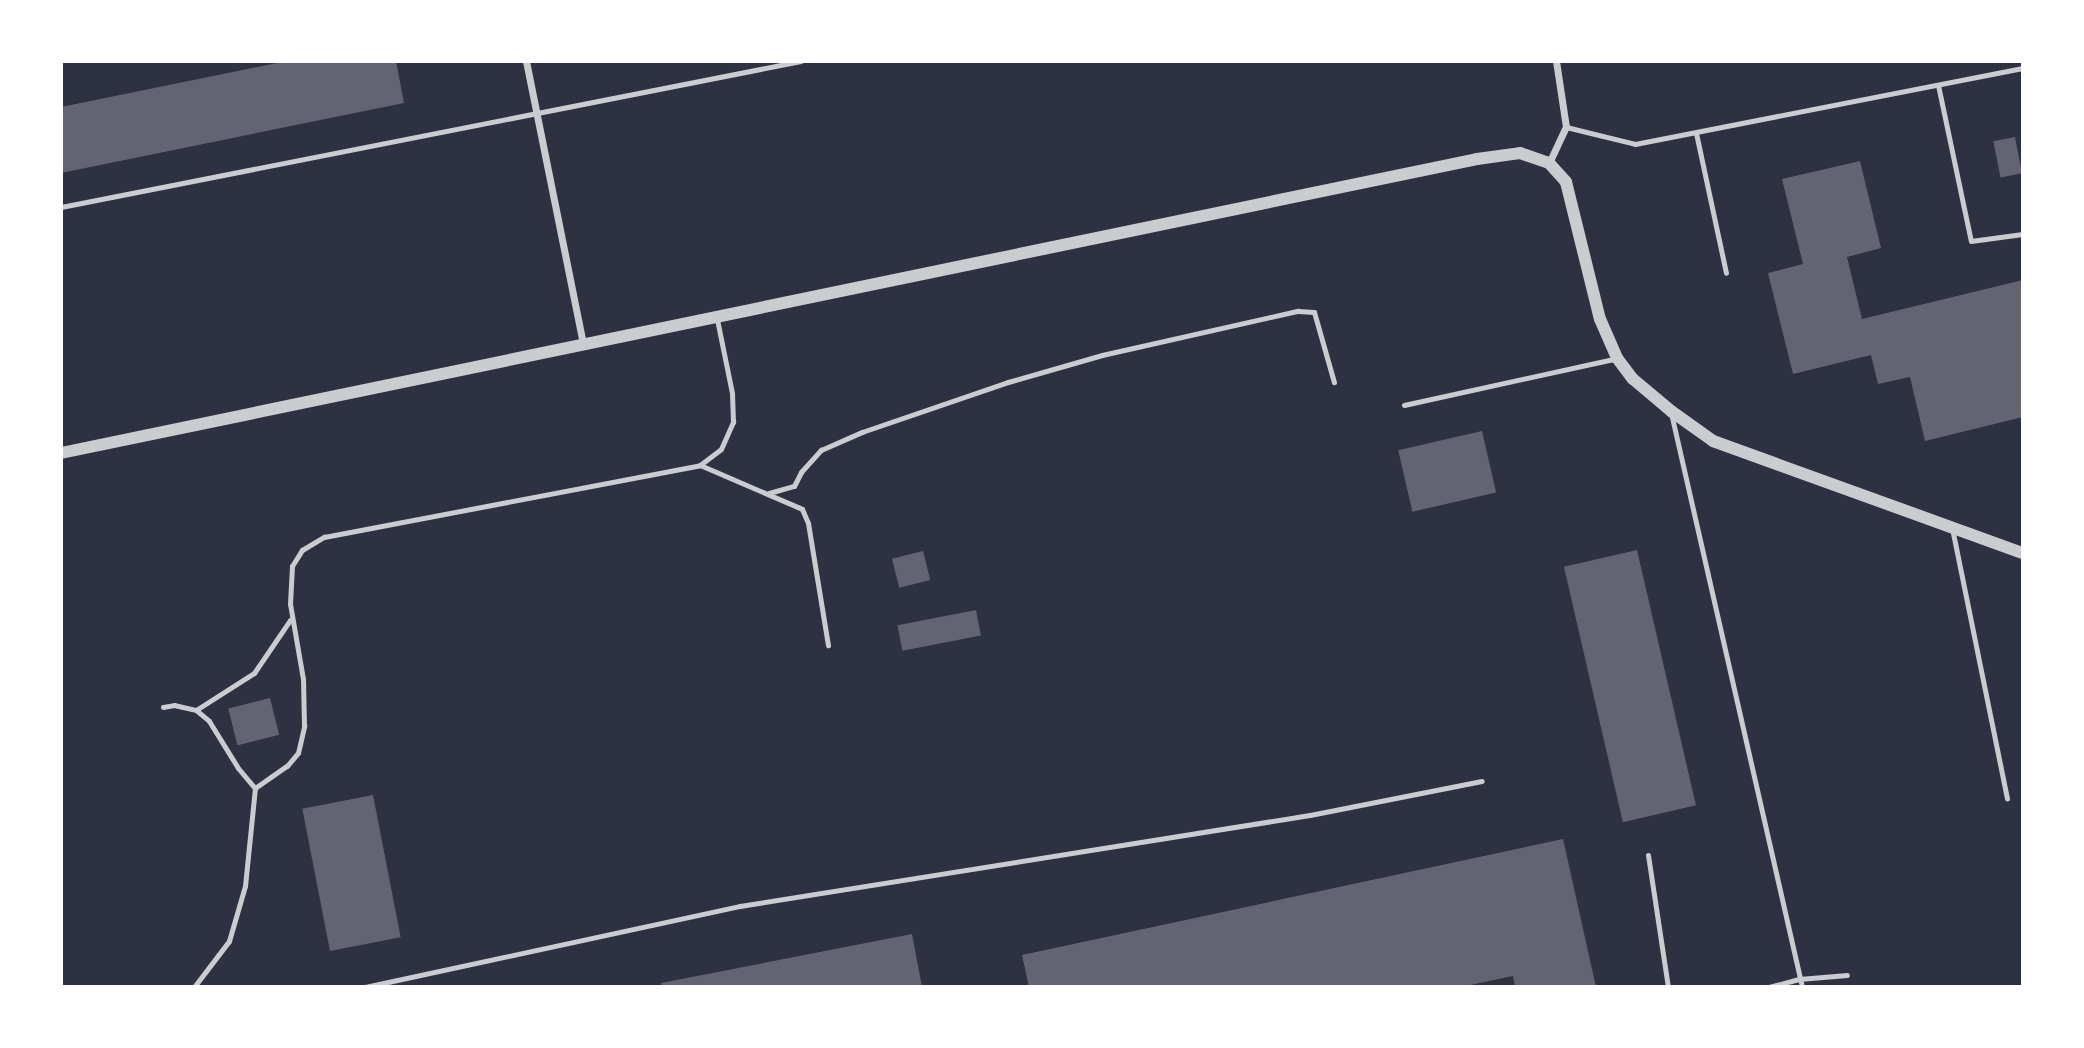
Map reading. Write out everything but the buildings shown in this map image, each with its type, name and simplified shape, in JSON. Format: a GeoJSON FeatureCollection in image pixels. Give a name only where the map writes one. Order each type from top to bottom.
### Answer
{"type":"FeatureCollection","features":[{"type":"Feature","properties":{"kind":"street"},"geometry":{"type":"LineString","coordinates":[[526,61],[583,343]]}},
{"type":"Feature","properties":{"kind":"street"},"geometry":{"type":"LineString","coordinates":[[1549,163],[1566,127],[1556,61]]}},
{"type":"Feature","properties":{"kind":"street"},"geometry":{"type":"LineString","coordinates":[[61,453],[1477,159],[1520,153],[1549,163],[1566,182],[1600,319],[1617,358],[1633,379],[1671,411],[1713,442],[2023,553]]}},
{"type":"Feature","properties":{"kind":"lane"},"geometry":{"type":"LineString","coordinates":[[61,207],[801,61]]}},
{"type":"Feature","properties":{"kind":"lane"},"geometry":{"type":"LineString","coordinates":[[1566,127],[1635,144],[2023,68]]}},
{"type":"Feature","properties":{"kind":"lane"},"geometry":{"type":"LineString","coordinates":[[1938,85],[1971,241],[2023,234]]}},
{"type":"Feature","properties":{"kind":"lane"},"geometry":{"type":"LineString","coordinates":[[1696,134],[1726,274]]}},
{"type":"Feature","properties":{"kind":"lane"},"geometry":{"type":"LineString","coordinates":[[769,493],[794,486],[821,450],[862,432],[1008,382],[1089,359],[1298,311],[1314,312],[1334,382]]}},
{"type":"Feature","properties":{"kind":"lane"},"geometry":{"type":"LineString","coordinates":[[255,788],[287,766],[298,753],[304,726],[303,678],[292,616],[292,566],[302,550],[324,537],[700,465],[721,449],[733,422],[732,393],[717,317]]}},
{"type":"Feature","properties":{"kind":"lane"},"geometry":{"type":"LineString","coordinates":[[1405,405],[1617,358]]}},
{"type":"Feature","properties":{"kind":"lane"},"geometry":{"type":"LineString","coordinates":[[1671,411],[1801,987]]}},
{"type":"Feature","properties":{"kind":"lane"},"geometry":{"type":"LineString","coordinates":[[700,465],[720,476],[769,493],[802,509],[808,523],[828,645]]}},
{"type":"Feature","properties":{"kind":"lane"},"geometry":{"type":"LineString","coordinates":[[1952,528],[2007,798]]}},
{"type":"Feature","properties":{"kind":"lane"},"geometry":{"type":"LineString","coordinates":[[196,710],[254,673],[288,628],[292,616]]}},
{"type":"Feature","properties":{"kind":"lane"},"geometry":{"type":"LineString","coordinates":[[163,707],[174,705],[196,710],[209,721],[232,759],[255,788],[245,886],[229,941],[194,987]]}},
{"type":"Feature","properties":{"kind":"lane"},"geometry":{"type":"LineString","coordinates":[[365,987],[740,906],[1297,817],[1482,782]]}},
{"type":"Feature","properties":{"kind":"lane"},"geometry":{"type":"LineString","coordinates":[[1648,855],[1668,987]]}},
{"type":"Feature","properties":{"kind":"lane"},"geometry":{"type":"LineString","coordinates":[[1769,987],[1799,979],[1846,975]]}}]}
